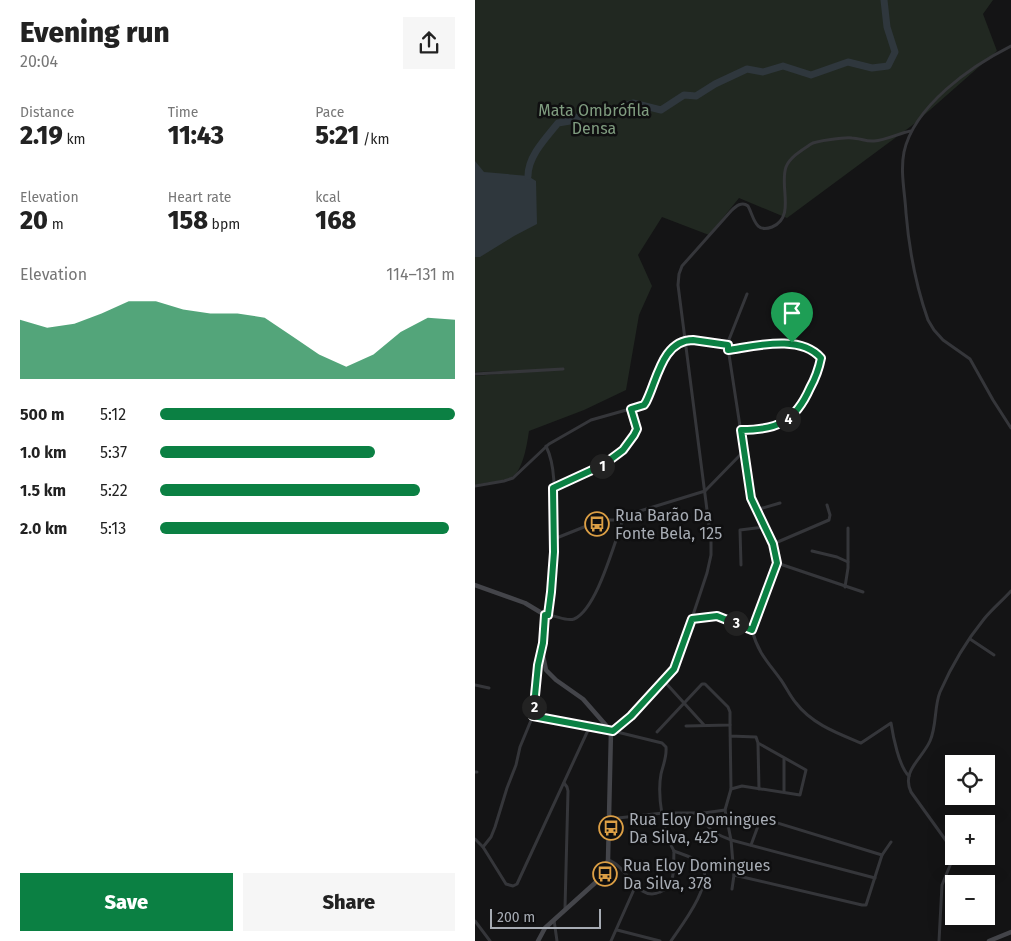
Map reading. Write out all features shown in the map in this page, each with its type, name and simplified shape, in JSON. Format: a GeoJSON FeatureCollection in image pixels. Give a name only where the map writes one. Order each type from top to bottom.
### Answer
{"type":"FeatureCollection","features":[{"type":"Feature","properties":{"kind":"main road"},"geometry":{"type":"LineString","coordinates":[[475,586],[525,603],[546,615],[542,651],[544,665],[548,673],[583,699],[612,731],[608,860],[606,868],[601,877],[545,928],[538,941]]}},
{"type":"Feature","properties":{"kind":"main road"},"geometry":{"type":"LineString","coordinates":[[989,941],[1011,932]]}},
{"type":"Feature","properties":{"kind":"street"},"geometry":{"type":"LineString","coordinates":[[1011,46],[978,65],[944,92],[922,114],[911,131],[904,152],[903,177],[909,246],[926,314],[931,326],[938,335],[970,359],[1011,428]]}},
{"type":"Feature","properties":{"kind":"street"},"geometry":{"type":"LineString","coordinates":[[612,731],[631,716],[676,666],[707,573],[712,549],[678,285],[680,270],[686,261],[737,206],[746,204],[757,226],[770,228],[777,224],[784,215],[783,182],[786,167],[806,147],[817,141],[849,138],[874,141],[911,131]]}},
{"type":"Feature","properties":{"kind":"street"},"geometry":{"type":"LineString","coordinates":[[747,294],[728,345],[728,350],[751,498],[773,544],[777,563],[752,630],[760,652],[781,680],[792,699],[803,712],[831,731],[861,743],[891,723],[901,763],[909,776]]}},
{"type":"Feature","properties":{"kind":"street"},"geometry":{"type":"LineString","coordinates":[[475,486],[513,478],[547,446],[561,436],[595,418],[644,405],[665,357],[675,347],[685,341],[693,340],[728,345]]}},
{"type":"Feature","properties":{"kind":"street"},"geometry":{"type":"LineString","coordinates":[[728,350],[792,343],[807,349],[821,358],[808,393],[795,415],[767,428],[741,430]]}},
{"type":"Feature","properties":{"kind":"street"},"geometry":{"type":"LineString","coordinates":[[475,374],[563,369]]}},
{"type":"Feature","properties":{"kind":"street"},"geometry":{"type":"LineString","coordinates":[[553,488],[609,462],[632,439],[637,427],[631,409]]}},
{"type":"Feature","properties":{"kind":"street"},"geometry":{"type":"LineString","coordinates":[[547,446],[553,488],[554,540],[551,592],[546,615],[573,619],[591,602],[623,520]]}},
{"type":"Feature","properties":{"kind":"street"},"geometry":{"type":"LineString","coordinates":[[554,540],[594,523],[607,520],[623,520],[637,512],[705,491],[744,452]]}},
{"type":"Feature","properties":{"kind":"street"},"geometry":{"type":"LineString","coordinates":[[757,510],[780,503]]}},
{"type":"Feature","properties":{"kind":"street"},"geometry":{"type":"LineString","coordinates":[[773,544],[829,520],[830,515],[827,505]]}},
{"type":"Feature","properties":{"kind":"street"},"geometry":{"type":"LineString","coordinates":[[741,565],[740,530],[765,527]]}},
{"type":"Feature","properties":{"kind":"street"},"geometry":{"type":"LineString","coordinates":[[845,587],[849,562],[848,528]]}},
{"type":"Feature","properties":{"kind":"street"},"geometry":{"type":"LineString","coordinates":[[812,551],[849,562]]}},
{"type":"Feature","properties":{"kind":"street"},"geometry":{"type":"LineString","coordinates":[[777,563],[863,592]]}},
{"type":"Feature","properties":{"kind":"street"},"geometry":{"type":"LineString","coordinates":[[939,941],[942,885],[951,863],[950,849],[911,792],[909,776],[915,762],[927,748],[931,739],[940,693],[970,639],[985,618],[1011,592]]}},
{"type":"Feature","properties":{"kind":"street"},"geometry":{"type":"LineString","coordinates":[[692,619],[717,616],[752,630]]}},
{"type":"Feature","properties":{"kind":"street"},"geometry":{"type":"LineString","coordinates":[[970,639],[994,655]]}},
{"type":"Feature","properties":{"kind":"street"},"geometry":{"type":"LineString","coordinates":[[483,847],[495,827],[516,765],[521,744],[533,716],[538,665],[542,651]]}},
{"type":"Feature","properties":{"kind":"street"},"geometry":{"type":"LineString","coordinates":[[664,681],[705,726]]}},
{"type":"Feature","properties":{"kind":"street"},"geometry":{"type":"LineString","coordinates":[[657,732],[702,684],[705,684],[728,707],[730,712],[731,789],[725,810],[731,840],[734,876],[731,889]]}},
{"type":"Feature","properties":{"kind":"street"},"geometry":{"type":"LineString","coordinates":[[475,685],[489,688]]}},
{"type":"Feature","properties":{"kind":"street"},"geometry":{"type":"LineString","coordinates":[[533,716],[612,731],[662,743],[667,747],[667,756],[660,786],[663,813],[669,840],[674,851],[673,880],[667,889],[658,894],[651,894],[641,890],[614,861],[608,860]]}},
{"type":"Feature","properties":{"kind":"street"},"geometry":{"type":"LineString","coordinates":[[686,726],[730,725]]}},
{"type":"Feature","properties":{"kind":"street"},"geometry":{"type":"LineString","coordinates":[[475,839],[483,847],[508,886],[513,886],[518,882],[589,728]]}},
{"type":"Feature","properties":{"kind":"street"},"geometry":{"type":"LineString","coordinates":[[730,736],[756,737],[758,743],[759,789]]}},
{"type":"Feature","properties":{"kind":"street"},"geometry":{"type":"LineString","coordinates":[[731,789],[742,786],[800,794],[806,770],[758,743]]}},
{"type":"Feature","properties":{"kind":"street"},"geometry":{"type":"LineString","coordinates":[[784,758],[784,792]]}},
{"type":"Feature","properties":{"kind":"street"},"geometry":{"type":"LineString","coordinates":[[564,783],[568,791],[565,908]]}},
{"type":"Feature","properties":{"kind":"street"},"geometry":{"type":"LineString","coordinates":[[609,819],[663,813],[704,813],[725,810]]}},
{"type":"Feature","properties":{"kind":"street"},"geometry":{"type":"LineString","coordinates":[[704,813],[705,825],[712,832],[731,840],[875,878]]}},
{"type":"Feature","properties":{"kind":"street"},"geometry":{"type":"LineString","coordinates":[[751,845],[761,818],[882,855]]}},
{"type":"Feature","properties":{"kind":"street"},"geometry":{"type":"LineString","coordinates":[[734,876],[866,905],[882,855],[891,842]]}},
{"type":"Feature","properties":{"kind":"street"},"geometry":{"type":"LineString","coordinates":[[671,941],[700,895],[705,877],[702,866],[695,860],[674,851]]}},
{"type":"Feature","properties":{"kind":"street"},"geometry":{"type":"LineString","coordinates":[[611,941],[636,885]]}},
{"type":"Feature","properties":{"kind":"street"},"geometry":{"type":"LineString","coordinates":[[554,919],[557,941]]}},
{"type":"Feature","properties":{"kind":"street"},"geometry":{"type":"LineString","coordinates":[[475,921],[489,941]]}},
{"type":"Feature","properties":{"kind":"street"},"geometry":{"type":"LineString","coordinates":[[617,930],[660,941]]}},
{"type":"Feature","properties":{"kind":"green space","name":"Mata Ombrófila Densa"},"geometry":{"type":"Polygon","coordinates":[[[475,0],[993,0],[983,14],[997,51],[914,124],[787,218],[739,198],[709,235],[662,217],[638,255],[652,286],[639,315],[626,390],[584,410],[529,431],[524,457],[514,475],[510,478],[475,485],[475,376],[547,370],[475,372],[475,0]]]}},
{"type":"Feature","properties":{"kind":"shaded area"},"geometry":{"type":"Polygon","coordinates":[[[475,161],[484,172],[528,176],[536,181],[537,224],[480,257],[475,257],[475,161]]]}},
{"type":"Feature","properties":{"kind":"waterway"},"geometry":{"type":"LineString","coordinates":[[528,176],[534,154],[558,123],[570,121],[592,110],[606,112],[633,103],[661,110],[684,95],[696,96],[715,84],[747,69],[763,72],[783,66],[811,75],[848,62],[872,68],[888,66],[895,52],[887,27],[884,0]]}},
{"type":"Feature","properties":{"kind":"place","name":"Rua Barão Da Fonte Bela, 125"},"geometry":{"type":"Point","coordinates":[597,524]}},
{"type":"Feature","properties":{"kind":"place","name":"Rua Eloy Domingues Da Silva, 425"},"geometry":{"type":"Point","coordinates":[611,828]}},
{"type":"Feature","properties":{"kind":"place","name":"Rua Eloy Domingues Da Silva, 378"},"geometry":{"type":"Point","coordinates":[605,874]}},
{"type":"Feature","properties":{"kind":"route"},"geometry":{"type":"LineString","coordinates":[[693,340],[728,345],[728,350],[792,343],[807,349],[821,358],[813,383],[800,408],[792,417],[772,426],[759,430],[741,430],[751,498],[773,544],[777,563],[752,630],[717,616],[692,619],[679,661],[674,669],[649,698],[621,726],[613,731],[533,716],[545,615],[548,615],[551,592],[554,552],[553,488],[603,465],[615,458],[623,450],[637,429],[631,409],[644,405],[665,357],[680,343],[693,340]]}}]}
